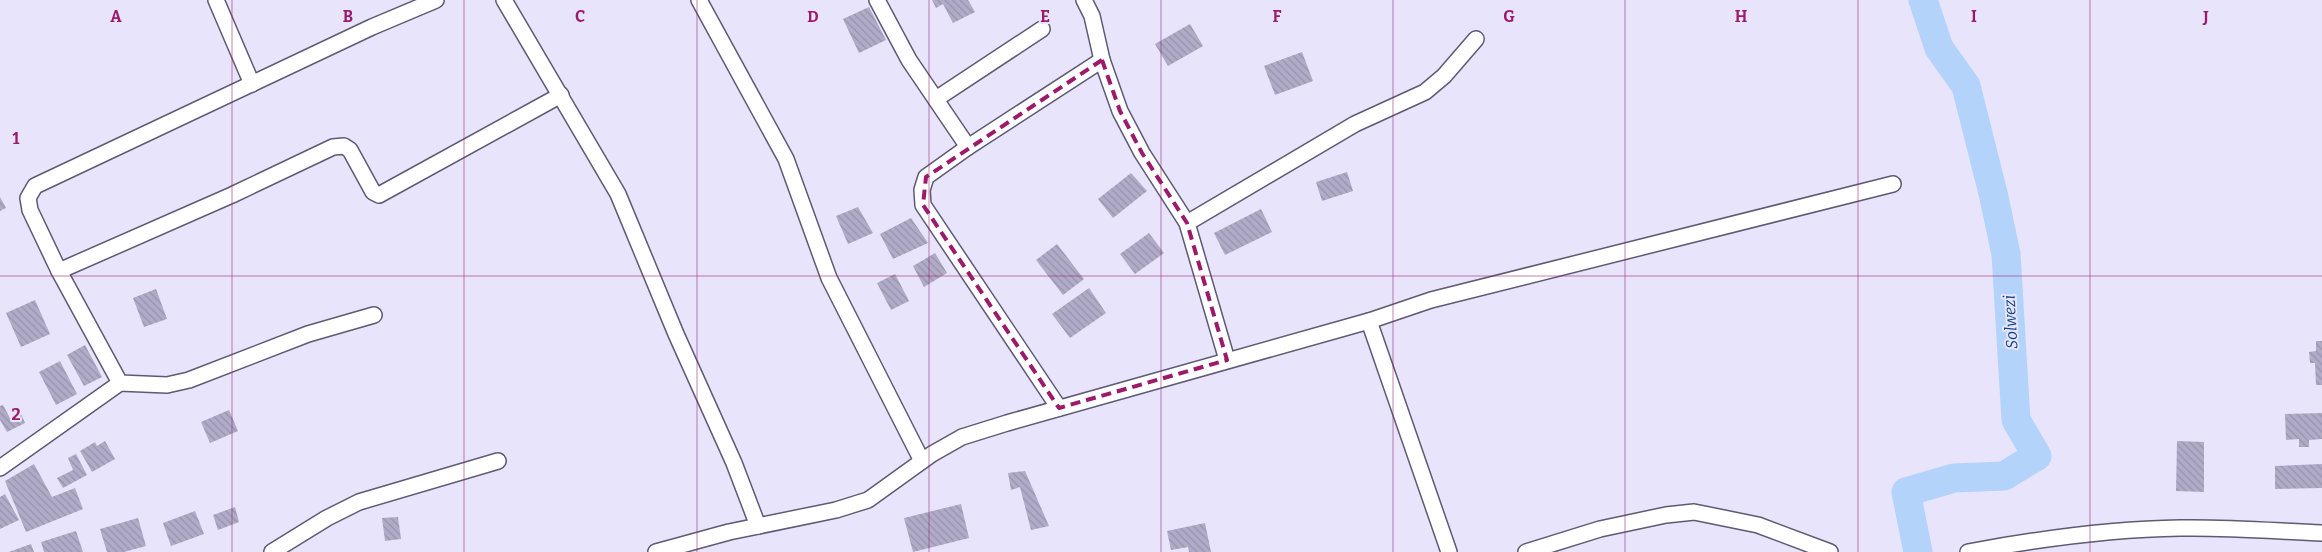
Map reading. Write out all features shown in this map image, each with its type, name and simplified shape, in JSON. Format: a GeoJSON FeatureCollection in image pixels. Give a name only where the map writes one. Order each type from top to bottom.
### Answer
{"type":"FeatureCollection","features":[{"type":"Feature","properties":{"kind":"street"},"geometry":{"type":"LineString","coordinates":[[216,0],[252,84]]}},
{"type":"Feature","properties":{"kind":"street"},"geometry":{"type":"LineString","coordinates":[[120,383],[59,271],[30,210],[28,198],[35,186],[372,27],[436,0]]}},
{"type":"Feature","properties":{"kind":"street"},"geometry":{"type":"LineString","coordinates":[[504,0],[618,194],[676,334],[734,463],[758,526]]}},
{"type":"Feature","properties":{"kind":"street"},"geometry":{"type":"LineString","coordinates":[[699,0],[786,159],[829,278],[922,461]]}},
{"type":"Feature","properties":{"kind":"street"},"geometry":{"type":"LineString","coordinates":[[877,0],[909,60],[968,147]]}},
{"type":"Feature","properties":{"kind":"street"},"geometry":{"type":"LineString","coordinates":[[1084,0],[1092,16],[1102,60],[1120,111],[1142,153],[1187,223],[1227,360]]}},
{"type":"Feature","properties":{"kind":"street"},"geometry":{"type":"LineString","coordinates":[[936,99],[1042,29]]}},
{"type":"Feature","properties":{"kind":"street"},"geometry":{"type":"LineString","coordinates":[[1187,223],[1355,124],[1425,92],[1444,76],[1476,39]]}},
{"type":"Feature","properties":{"kind":"street"},"geometry":{"type":"LineString","coordinates":[[1059,408],[923,205],[922,190],[926,177],[968,147],[1102,60]]}},
{"type":"Feature","properties":{"kind":"street"},"geometry":{"type":"LineString","coordinates":[[59,271],[232,195],[333,147],[344,146],[350,150],[373,192],[379,195],[561,96]]}},
{"type":"Feature","properties":{"kind":"street"},"geometry":{"type":"LineString","coordinates":[[656,552],[672,550],[758,526],[836,510],[868,500],[922,461],[962,437],[1059,408],[1369,321],[1441,297],[1893,184]]}},
{"type":"Feature","properties":{"kind":"street"},"geometry":{"type":"LineString","coordinates":[[0,468],[120,383],[167,385],[189,380],[308,334],[374,314]]}},
{"type":"Feature","properties":{"kind":"street"},"geometry":{"type":"LineString","coordinates":[[1369,321],[1449,552]]}},
{"type":"Feature","properties":{"kind":"street"},"geometry":{"type":"LineString","coordinates":[[272,552],[327,518],[359,502],[498,461]]}},
{"type":"Feature","properties":{"kind":"street"},"geometry":{"type":"LineString","coordinates":[[1526,552],[1600,529],[1666,515],[1694,512],[1758,525],[1830,552]]}},
{"type":"Feature","properties":{"kind":"street"},"geometry":{"type":"LineString","coordinates":[[1968,552],[2034,540],[2119,531],[2238,528],[2322,533]]}},
{"type":"Feature","properties":{"kind":"highlighted area"},"geometry":{"type":"Polygon","coordinates":[[[1102,60],[1120,111],[1142,153],[1187,223],[1227,360],[1059,408],[923,205],[926,177],[1102,60]]]}},
{"type":"Feature","properties":{"kind":"building"},"geometry":{"type":"Polygon","coordinates":[[[932,0],[968,0],[975,12],[953,23],[943,4],[936,8],[932,0]]]}},
{"type":"Feature","properties":{"kind":"building"},"geometry":{"type":"Polygon","coordinates":[[[869,7],[886,40],[859,53],[843,19],[869,7]]]}},
{"type":"Feature","properties":{"kind":"building"},"geometry":{"type":"Polygon","coordinates":[[[1190,24],[1203,46],[1168,66],[1155,44],[1190,24]]]}},
{"type":"Feature","properties":{"kind":"building"},"geometry":{"type":"Polygon","coordinates":[[[1302,52],[1313,81],[1275,95],[1264,66],[1302,52]]]}},
{"type":"Feature","properties":{"kind":"building"},"geometry":{"type":"Polygon","coordinates":[[[1347,172],[1353,191],[1322,201],[1316,182],[1347,172]]]}},
{"type":"Feature","properties":{"kind":"building"},"geometry":{"type":"Polygon","coordinates":[[[1131,173],[1147,191],[1113,218],[1098,199],[1131,173]]]}},
{"type":"Feature","properties":{"kind":"building"},"geometry":{"type":"Polygon","coordinates":[[[0,197],[6,208],[0,211],[0,197]]]}},
{"type":"Feature","properties":{"kind":"building"},"geometry":{"type":"Polygon","coordinates":[[[858,207],[873,233],[848,244],[836,216],[858,207]]]}},
{"type":"Feature","properties":{"kind":"building"},"geometry":{"type":"Polygon","coordinates":[[[1261,209],[1272,232],[1225,255],[1214,233],[1261,209]]]}},
{"type":"Feature","properties":{"kind":"building"},"geometry":{"type":"Polygon","coordinates":[[[911,218],[928,243],[893,259],[880,234],[911,218]]]}},
{"type":"Feature","properties":{"kind":"building"},"geometry":{"type":"Polygon","coordinates":[[[1149,233],[1164,253],[1135,274],[1120,254],[1149,233]]]}},
{"type":"Feature","properties":{"kind":"building"},"geometry":{"type":"Polygon","coordinates":[[[1057,244],[1084,279],[1063,295],[1036,260],[1057,244]]]}},
{"type":"Feature","properties":{"kind":"building"},"geometry":{"type":"Polygon","coordinates":[[[935,253],[947,273],[924,287],[913,266],[935,253]]]}},
{"type":"Feature","properties":{"kind":"building"},"geometry":{"type":"Polygon","coordinates":[[[895,274],[909,301],[891,310],[877,283],[895,274]]]}},
{"type":"Feature","properties":{"kind":"building"},"geometry":{"type":"Polygon","coordinates":[[[1089,288],[1106,313],[1070,338],[1052,314],[1089,288]]]}},
{"type":"Feature","properties":{"kind":"building"},"geometry":{"type":"Polygon","coordinates":[[[156,289],[167,319],[144,327],[133,298],[156,289]]]}},
{"type":"Feature","properties":{"kind":"building"},"geometry":{"type":"Polygon","coordinates":[[[35,300],[50,334],[21,347],[6,313],[35,300]]]}},
{"type":"Feature","properties":{"kind":"building"},"geometry":{"type":"Polygon","coordinates":[[[2316,341],[2322,341],[2322,385],[2316,385],[2315,363],[2310,363],[2309,352],[2316,351],[2316,341]]]}},
{"type":"Feature","properties":{"kind":"building"},"geometry":{"type":"Polygon","coordinates":[[[85,345],[102,377],[84,386],[67,355],[85,345]]]}},
{"type":"Feature","properties":{"kind":"building"},"geometry":{"type":"Polygon","coordinates":[[[60,361],[77,394],[56,405],[39,372],[60,361]]]}},
{"type":"Feature","properties":{"kind":"building"},"geometry":{"type":"Polygon","coordinates":[[[3,405],[11,420],[21,414],[25,423],[7,432],[0,420],[0,406],[3,405]]]}},
{"type":"Feature","properties":{"kind":"building"},"geometry":{"type":"Polygon","coordinates":[[[229,410],[238,431],[210,443],[201,422],[229,410]]]}},
{"type":"Feature","properties":{"kind":"building"},"geometry":{"type":"Polygon","coordinates":[[[2322,413],[2322,439],[2309,440],[2309,447],[2299,447],[2299,439],[2286,440],[2285,414],[2322,413]]]}},
{"type":"Feature","properties":{"kind":"building"},"geometry":{"type":"Polygon","coordinates":[[[105,441],[115,459],[92,472],[80,451],[95,442],[97,446],[105,441]]]}},
{"type":"Feature","properties":{"kind":"building"},"geometry":{"type":"Polygon","coordinates":[[[2177,441],[2204,442],[2204,492],[2176,491],[2177,441]]]}},
{"type":"Feature","properties":{"kind":"building"},"geometry":{"type":"Polygon","coordinates":[[[76,454],[87,475],[63,488],[57,478],[73,470],[68,458],[76,454]]]}},
{"type":"Feature","properties":{"kind":"building"},"geometry":{"type":"Polygon","coordinates":[[[34,464],[52,497],[75,488],[83,509],[26,532],[5,481],[34,464]]]}},
{"type":"Feature","properties":{"kind":"building"},"geometry":{"type":"Polygon","coordinates":[[[2322,464],[2322,488],[2275,489],[2275,466],[2322,464]]]}},
{"type":"Feature","properties":{"kind":"building"},"geometry":{"type":"Polygon","coordinates":[[[1025,471],[1049,526],[1031,530],[1020,487],[1011,490],[1008,473],[1025,471]]]}},
{"type":"Feature","properties":{"kind":"building"},"geometry":{"type":"Polygon","coordinates":[[[5,494],[19,520],[0,529],[0,497],[5,494]]]}},
{"type":"Feature","properties":{"kind":"building"},"geometry":{"type":"Polygon","coordinates":[[[961,504],[969,538],[913,552],[904,518],[961,504]]]}},
{"type":"Feature","properties":{"kind":"building"},"geometry":{"type":"Polygon","coordinates":[[[235,507],[239,522],[218,530],[213,515],[235,507]]]}},
{"type":"Feature","properties":{"kind":"building"},"geometry":{"type":"Polygon","coordinates":[[[195,511],[204,534],[171,546],[163,523],[195,511]]]}},
{"type":"Feature","properties":{"kind":"building"},"geometry":{"type":"Polygon","coordinates":[[[398,517],[401,539],[385,541],[382,518],[398,517]]]}},
{"type":"Feature","properties":{"kind":"building"},"geometry":{"type":"Polygon","coordinates":[[[138,518],[146,546],[124,552],[107,552],[100,529],[138,518]]]}},
{"type":"Feature","properties":{"kind":"building"},"geometry":{"type":"Polygon","coordinates":[[[1205,523],[1211,552],[1189,552],[1188,547],[1171,550],[1167,531],[1205,523]]]}},
{"type":"Feature","properties":{"kind":"building"},"geometry":{"type":"Polygon","coordinates":[[[76,531],[83,552],[44,552],[41,542],[76,531]]]}},
{"type":"Feature","properties":{"kind":"building"},"geometry":{"type":"Polygon","coordinates":[[[31,544],[34,552],[9,552],[31,544]]]}},
{"type":"Feature","properties":{"kind":"waterway","name":"Solwezi"},"geometry":{"type":"LineString","coordinates":[[1918,552],[1906,492],[1954,478],[2004,476],[2037,456],[2016,420],[2006,254],[1993,193],[1966,86],[1939,48],[1923,0]]}}]}
